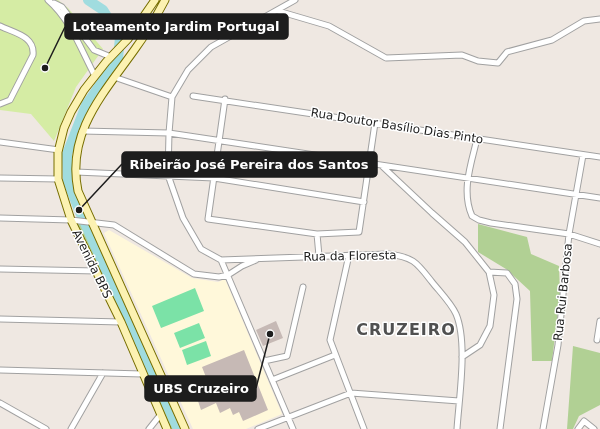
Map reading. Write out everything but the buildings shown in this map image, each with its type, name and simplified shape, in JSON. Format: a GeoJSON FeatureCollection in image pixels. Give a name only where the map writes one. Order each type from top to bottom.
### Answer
{"type":"FeatureCollection","features":[{"type":"Feature","properties":{"kind":"main road","name":"Avenida BPS"},"geometry":{"type":"LineString","coordinates":[[155,0],[128,39],[94,76],[71,112],[56,150],[58,179],[72,220],[121,322],[142,374],[167,429]]}},
{"type":"Feature","properties":{"kind":"main road","name":"Avenida BPS"},"geometry":{"type":"LineString","coordinates":[[165,0],[135,49],[98,100],[82,131],[76,172],[78,191],[185,429]]}},
{"type":"Feature","properties":{"kind":"street"},"geometry":{"type":"LineString","coordinates":[[49,0],[62,6],[94,50],[112,55]]}},
{"type":"Feature","properties":{"kind":"street"},"geometry":{"type":"LineString","coordinates":[[49,0],[59,9],[94,76]]}},
{"type":"Feature","properties":{"kind":"street"},"geometry":{"type":"LineString","coordinates":[[292,429],[221,260],[201,249],[183,218],[168,175],[172,97],[188,70],[211,47],[278,11],[295,0]]}},
{"type":"Feature","properties":{"kind":"street"},"geometry":{"type":"LineString","coordinates":[[278,11],[329,26],[386,58],[462,55],[478,61],[498,63],[507,52],[552,40],[584,21],[600,19]]}},
{"type":"Feature","properties":{"kind":"street"},"geometry":{"type":"LineString","coordinates":[[0,26],[28,38],[34,49],[33,56],[10,100],[0,104]]}},
{"type":"Feature","properties":{"kind":"street"},"geometry":{"type":"LineString","coordinates":[[86,59],[89,52],[94,50]]}},
{"type":"Feature","properties":{"kind":"street"},"geometry":{"type":"LineString","coordinates":[[114,77],[172,97]]}},
{"type":"Feature","properties":{"kind":"street","name":"Rua Doutor Basílio Dias Pinto"},"geometry":{"type":"LineString","coordinates":[[193,96],[225,99],[600,157]]}},
{"type":"Feature","properties":{"kind":"street"},"geometry":{"type":"LineString","coordinates":[[225,99],[208,219],[317,234],[359,232],[375,123]]}},
{"type":"Feature","properties":{"kind":"street"},"geometry":{"type":"LineString","coordinates":[[82,131],[169,133],[600,198]]}},
{"type":"Feature","properties":{"kind":"street"},"geometry":{"type":"LineString","coordinates":[[477,139],[468,178],[466,198],[472,216],[479,220],[569,234],[600,244]]}},
{"type":"Feature","properties":{"kind":"street"},"geometry":{"type":"LineString","coordinates":[[0,142],[56,150]]}},
{"type":"Feature","properties":{"kind":"street","name":"Rua Rui Barbosa"},"geometry":{"type":"LineString","coordinates":[[543,429],[558,345],[569,234],[583,155]]}},
{"type":"Feature","properties":{"kind":"street"},"geometry":{"type":"LineString","coordinates":[[382,165],[432,213],[466,242],[489,272],[494,295],[490,326],[480,345],[462,357]]}},
{"type":"Feature","properties":{"kind":"street"},"geometry":{"type":"LineString","coordinates":[[76,172],[214,178],[364,202]]}},
{"type":"Feature","properties":{"kind":"street"},"geometry":{"type":"LineString","coordinates":[[0,178],[58,179]]}},
{"type":"Feature","properties":{"kind":"street"},"geometry":{"type":"LineString","coordinates":[[0,218],[72,220],[114,225],[194,274],[219,277],[228,275],[242,266],[261,258]]}},
{"type":"Feature","properties":{"kind":"street"},"geometry":{"type":"LineString","coordinates":[[317,234],[319,256]]}},
{"type":"Feature","properties":{"kind":"street","name":"Rua da Floresta"},"geometry":{"type":"LineString","coordinates":[[221,260],[388,254],[406,256],[418,264],[456,314],[461,336],[462,357],[457,429]]}},
{"type":"Feature","properties":{"kind":"street"},"geometry":{"type":"LineString","coordinates":[[349,255],[330,340],[364,429]]}},
{"type":"Feature","properties":{"kind":"street"},"geometry":{"type":"LineString","coordinates":[[0,269],[97,271]]}},
{"type":"Feature","properties":{"kind":"street"},"geometry":{"type":"LineString","coordinates":[[489,272],[507,273],[514,284],[517,299],[500,429]]}},
{"type":"Feature","properties":{"kind":"street"},"geometry":{"type":"LineString","coordinates":[[264,361],[287,356],[303,287]]}},
{"type":"Feature","properties":{"kind":"street"},"geometry":{"type":"LineString","coordinates":[[0,319],[121,322]]}},
{"type":"Feature","properties":{"kind":"street"},"geometry":{"type":"LineString","coordinates":[[597,340],[600,321]]}},
{"type":"Feature","properties":{"kind":"street"},"geometry":{"type":"LineString","coordinates":[[272,380],[335,355]]}},
{"type":"Feature","properties":{"kind":"street"},"geometry":{"type":"LineString","coordinates":[[0,370],[142,374]]}},
{"type":"Feature","properties":{"kind":"street"},"geometry":{"type":"LineString","coordinates":[[71,429],[103,373]]}},
{"type":"Feature","properties":{"kind":"street"},"geometry":{"type":"LineString","coordinates":[[258,429],[351,393],[459,401]]}},
{"type":"Feature","properties":{"kind":"street"},"geometry":{"type":"LineString","coordinates":[[0,403],[46,429]]}},
{"type":"Feature","properties":{"kind":"street"},"geometry":{"type":"LineString","coordinates":[[148,429],[161,414]]}},
{"type":"Feature","properties":{"kind":"street"},"geometry":{"type":"LineString","coordinates":[[578,429],[584,421],[594,429]]}},
{"type":"Feature","properties":{"kind":"shaded area"},"geometry":{"type":"Polygon","coordinates":[[[109,230],[192,278],[218,282],[225,279],[282,414],[246,429],[193,429],[104,233],[109,230]]]}},
{"type":"Feature","properties":{"kind":"green space"},"geometry":{"type":"Polygon","coordinates":[[[0,0],[58,0],[68,8],[103,49],[76,87],[54,141],[31,114],[0,110],[0,0]]]}},
{"type":"Feature","properties":{"kind":"green space"},"geometry":{"type":"Polygon","coordinates":[[[76,223],[92,226],[182,429],[169,429],[76,223]]]}},
{"type":"Feature","properties":{"kind":"green space"},"geometry":{"type":"Polygon","coordinates":[[[478,224],[527,237],[531,254],[559,266],[560,294],[552,361],[532,361],[530,291],[506,269],[478,252],[478,224]]]}},
{"type":"Feature","properties":{"kind":"green space"},"geometry":{"type":"Polygon","coordinates":[[[195,288],[204,311],[161,328],[152,306],[195,288]]]}},
{"type":"Feature","properties":{"kind":"green space"},"geometry":{"type":"Polygon","coordinates":[[[199,323],[205,338],[180,348],[174,333],[199,323]]]}},
{"type":"Feature","properties":{"kind":"green space"},"geometry":{"type":"Polygon","coordinates":[[[206,341],[211,356],[187,365],[182,350],[206,341]]]}},
{"type":"Feature","properties":{"kind":"green space"},"geometry":{"type":"Polygon","coordinates":[[[573,346],[600,353],[600,405],[579,416],[573,429],[567,429],[573,346]]]}},
{"type":"Feature","properties":{"kind":"waterway"},"geometry":{"type":"LineString","coordinates":[[88,0],[103,10],[120,37],[118,59],[86,105],[67,154],[68,182],[79,210],[178,429]]}},
{"type":"Feature","properties":{"kind":"place","name":"Loteamento Jardim Portugal"},"geometry":{"type":"Point","coordinates":[45,68]}},
{"type":"Feature","properties":{"kind":"place","name":"Ribeirão José Pereira dos Santos"},"geometry":{"type":"Point","coordinates":[79,210]}},
{"type":"Feature","properties":{"kind":"place","name":"UBS Cruzeiro"},"geometry":{"type":"Point","coordinates":[270,334]}},
{"type":"Feature","properties":{"kind":"district","name":"CRUZEIRO"},"geometry":{"type":"Point","coordinates":[406,329]}}]}
